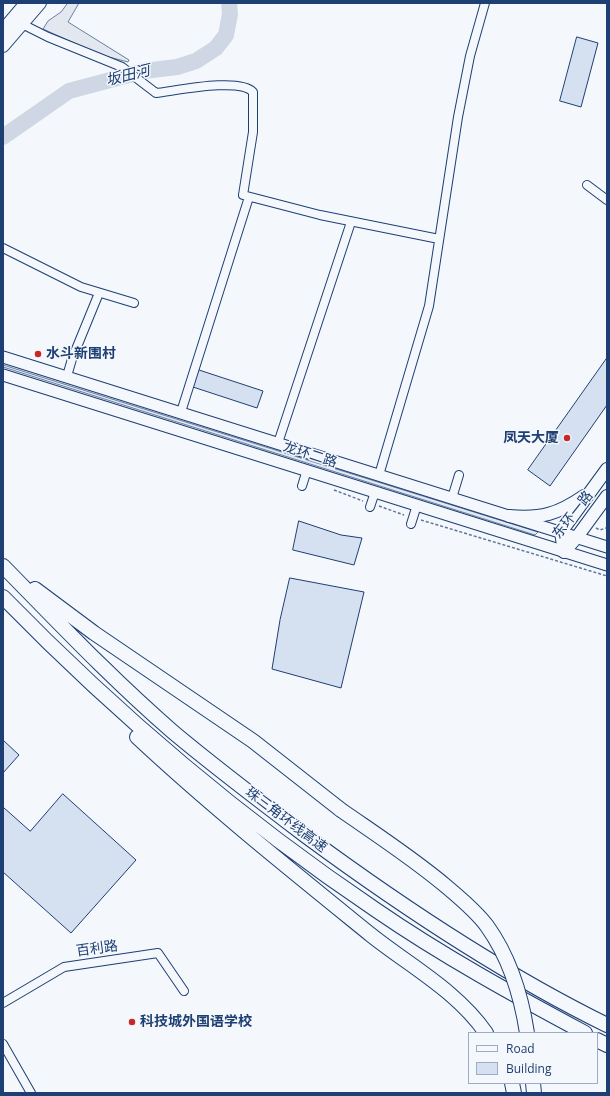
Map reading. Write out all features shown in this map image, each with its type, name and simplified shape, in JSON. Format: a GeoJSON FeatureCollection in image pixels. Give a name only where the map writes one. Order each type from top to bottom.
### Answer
{"type":"FeatureCollection","features":[{"type":"Feature","properties":{"kind":"highway"},"geometry":{"type":"LineString","coordinates":[[3,566],[94,633],[253,741],[341,810],[431,874],[467,904],[486,925],[502,950],[515,980],[524,1009],[527,1032]]}},
{"type":"Feature","properties":{"kind":"highway","name":"珠三角环线高速"},"geometry":{"type":"LineString","coordinates":[[3,566],[96,661],[173,732],[265,805],[407,908],[558,1001],[607,1025]]}},
{"type":"Feature","properties":{"kind":"highway","name":"珠三角环线高速"},"geometry":{"type":"LineString","coordinates":[[3,597],[46,641],[114,705],[182,765],[320,871],[377,911],[436,949],[489,981],[583,1032]]}},
{"type":"Feature","properties":{"kind":"highway"},"geometry":{"type":"LineString","coordinates":[[46,641],[109,712],[158,757],[291,870],[373,936],[461,1003],[485,1032]]}},
{"type":"Feature","properties":{"kind":"highway"},"geometry":{"type":"LineString","coordinates":[[598,1040],[607,1045]]}},
{"type":"Feature","properties":{"kind":"main road"},"geometry":{"type":"LineString","coordinates":[[3,30],[26,3]]}},
{"type":"Feature","properties":{"kind":"main road"},"geometry":{"type":"LineString","coordinates":[[3,46],[40,3]]}},
{"type":"Feature","properties":{"kind":"main road","name":"龙环二路"},"geometry":{"type":"LineString","coordinates":[[3,357],[607,547]]}},
{"type":"Feature","properties":{"kind":"main road","name":"龙环二路"},"geometry":{"type":"LineString","coordinates":[[3,374],[607,565]]}},
{"type":"Feature","properties":{"kind":"main road","name":"东环一路"},"geometry":{"type":"LineString","coordinates":[[564,552],[561,532],[607,469]]}},
{"type":"Feature","properties":{"kind":"main road"},"geometry":{"type":"LineString","coordinates":[[509,516],[529,517],[550,514],[575,502],[594,487]]}},
{"type":"Feature","properties":{"kind":"main road","name":"东环一路"},"geometry":{"type":"LineString","coordinates":[[564,552],[607,496]]}},
{"type":"Feature","properties":{"kind":"street"},"geometry":{"type":"LineString","coordinates":[[379,475],[429,306],[467,69],[485,3]]}},
{"type":"Feature","properties":{"kind":"street"},"geometry":{"type":"LineString","coordinates":[[22,24],[122,67],[156,93],[234,84],[251,89],[253,92],[254,132],[243,195],[351,222],[439,239]]}},
{"type":"Feature","properties":{"kind":"street"},"geometry":{"type":"LineString","coordinates":[[587,185],[607,200]]}},
{"type":"Feature","properties":{"kind":"street"},"geometry":{"type":"LineString","coordinates":[[181,412],[249,197]]}},
{"type":"Feature","properties":{"kind":"street"},"geometry":{"type":"LineString","coordinates":[[278,443],[351,222]]}},
{"type":"Feature","properties":{"kind":"street"},"geometry":{"type":"LineString","coordinates":[[3,248],[67,281],[99,293],[134,303]]}},
{"type":"Feature","properties":{"kind":"street"},"geometry":{"type":"LineString","coordinates":[[67,376],[99,293]]}},
{"type":"Feature","properties":{"kind":"street"},"geometry":{"type":"LineString","coordinates":[[302,486],[307,470]]}},
{"type":"Feature","properties":{"kind":"street"},"geometry":{"type":"LineString","coordinates":[[452,498],[459,475]]}},
{"type":"Feature","properties":{"kind":"street"},"geometry":{"type":"LineString","coordinates":[[371,505],[375,492]]}},
{"type":"Feature","properties":{"kind":"street"},"geometry":{"type":"LineString","coordinates":[[411,524],[417,505]]}},
{"type":"Feature","properties":{"kind":"street","name":"百利路"},"geometry":{"type":"LineString","coordinates":[[3,1003],[64,967],[158,954],[184,991]]}},
{"type":"Feature","properties":{"kind":"street"},"geometry":{"type":"LineString","coordinates":[[3,1044],[32,1093]]}},
{"type":"Feature","properties":{"kind":"path"},"geometry":{"type":"LineString","coordinates":[[332,490],[371,505],[404,515]]}},
{"type":"Feature","properties":{"kind":"path"},"geometry":{"type":"LineString","coordinates":[[421,520],[607,576]]}},
{"type":"Feature","properties":{"kind":"path"},"geometry":{"type":"LineString","coordinates":[[597,536],[600,530],[606,528]]}},
{"type":"Feature","properties":{"kind":"shaded area"},"geometry":{"type":"Polygon","coordinates":[[[68,3],[79,3],[68,22],[129,60],[128,62],[101,55],[43,29],[48,21],[61,12],[68,3]]]}},
{"type":"Feature","properties":{"kind":"shaded area"},"geometry":{"type":"Polygon","coordinates":[[[3,365],[538,532],[535,535],[3,367],[3,365]]]}},
{"type":"Feature","properties":{"kind":"building"},"geometry":{"type":"Polygon","coordinates":[[[577,37],[598,43],[581,107],[560,101],[577,37]]]}},
{"type":"Feature","properties":{"kind":"building","name":"凤天大厦"},"geometry":{"type":"Polygon","coordinates":[[[607,358],[607,405],[550,486],[528,470],[607,358]]]}},
{"type":"Feature","properties":{"kind":"building"},"geometry":{"type":"Polygon","coordinates":[[[199,370],[263,391],[257,408],[193,387],[199,370]]]}},
{"type":"Feature","properties":{"kind":"building"},"geometry":{"type":"Polygon","coordinates":[[[299,521],[341,535],[362,538],[354,565],[293,550],[299,521]]]}},
{"type":"Feature","properties":{"kind":"building"},"geometry":{"type":"Polygon","coordinates":[[[290,578],[364,592],[341,688],[272,669],[280,620],[290,578]]]}},
{"type":"Feature","properties":{"kind":"building"},"geometry":{"type":"Polygon","coordinates":[[[3,740],[19,755],[3,773],[3,740]]]}},
{"type":"Feature","properties":{"kind":"building"},"geometry":{"type":"Polygon","coordinates":[[[63,794],[136,860],[71,933],[3,872],[3,807],[30,831],[63,794]]]}},
{"type":"Feature","properties":{"kind":"waterway","name":"坂田河"},"geometry":{"type":"LineString","coordinates":[[3,137],[69,91],[144,71],[177,67],[196,61],[216,48],[226,35],[230,14],[229,3]]}},
{"type":"Feature","properties":{"kind":"place","name":"水斗新围村"},"geometry":{"type":"Point","coordinates":[38,354]}},
{"type":"Feature","properties":{"kind":"place","name":"凤天大厦"},"geometry":{"type":"Point","coordinates":[567,438]}},
{"type":"Feature","properties":{"kind":"place","name":"科技城外国语学校"},"geometry":{"type":"Point","coordinates":[132,1022]}}]}
